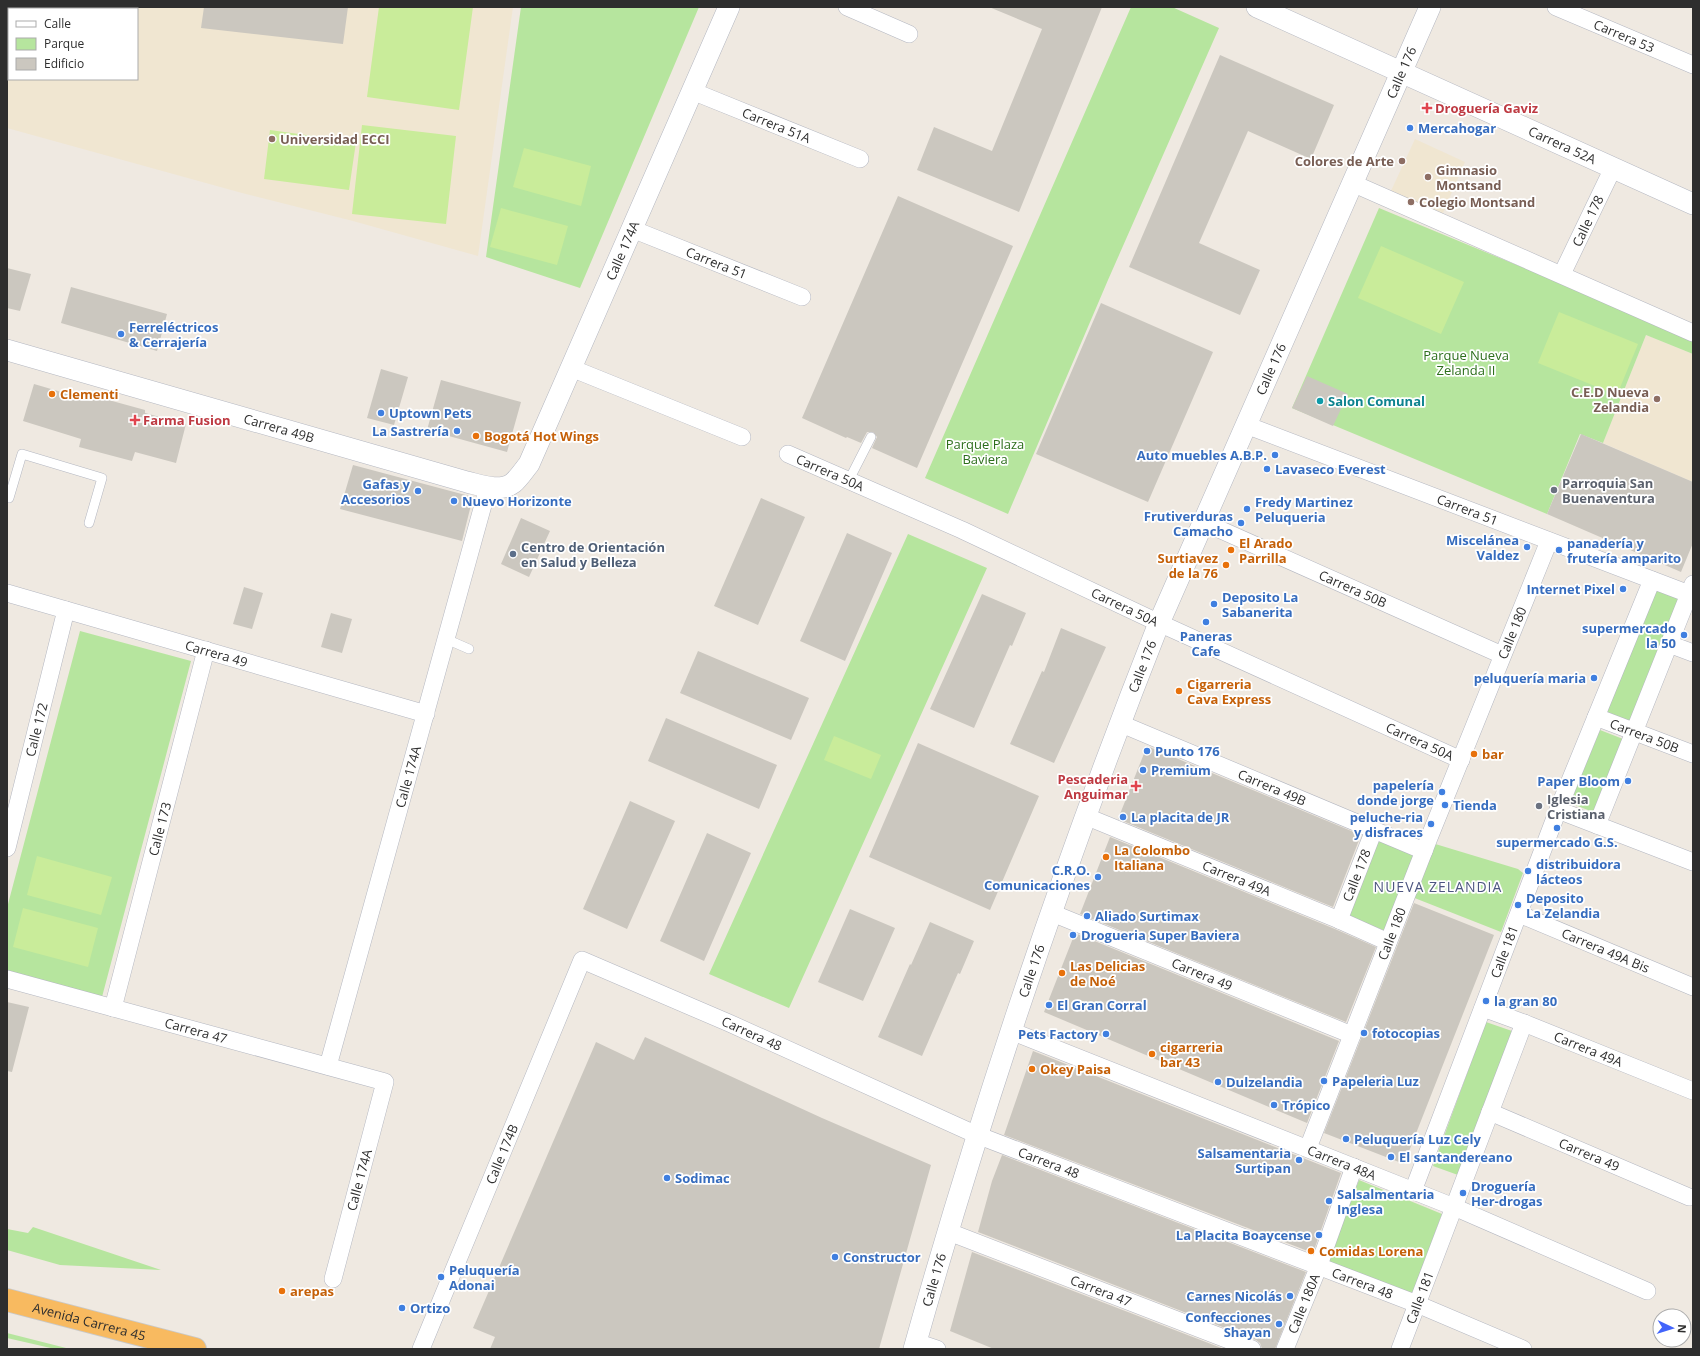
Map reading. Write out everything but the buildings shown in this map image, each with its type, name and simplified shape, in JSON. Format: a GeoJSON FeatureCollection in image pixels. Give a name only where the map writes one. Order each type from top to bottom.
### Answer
{"type":"FeatureCollection","features":[{"type":"Feature","properties":{"kind":"highway","name":"Avenida Carrera 45"},"geometry":{"type":"LineString","coordinates":[[7,1300],[195,1349]]}},
{"type":"Feature","properties":{"kind":"street","name":"Calle 174A"},"geometry":{"type":"LineString","coordinates":[[328,1066],[446,639],[497,487],[512,483],[529,464],[729,7]]}},
{"type":"Feature","properties":{"kind":"street"},"geometry":{"type":"LineString","coordinates":[[847,7],[909,34]]}},
{"type":"Feature","properties":{"kind":"street","name":"Carrera 52A"},"geometry":{"type":"LineString","coordinates":[[1257,7],[1693,204]]}},
{"type":"Feature","properties":{"kind":"street","name":"Calle 176"},"geometry":{"type":"LineString","coordinates":[[915,1346],[977,1135],[1011,1031],[1085,816],[1119,723],[1159,623],[1430,7]]}},
{"type":"Feature","properties":{"kind":"street","name":"Carrera 53"},"geometry":{"type":"LineString","coordinates":[[1556,7],[1693,64]]}},
{"type":"Feature","properties":{"kind":"street","name":"Carrera 51A"},"geometry":{"type":"LineString","coordinates":[[692,91],[860,159]]}},
{"type":"Feature","properties":{"kind":"street","name":"Calle 178"},"geometry":{"type":"LineString","coordinates":[[1562,274],[1613,168]]}},
{"type":"Feature","properties":{"kind":"street"},"geometry":{"type":"LineString","coordinates":[[1352,183],[1562,274],[1693,333]]}},
{"type":"Feature","properties":{"kind":"street","name":"Carrera 51"},"geometry":{"type":"LineString","coordinates":[[632,229],[802,297]]}},
{"type":"Feature","properties":{"kind":"street","name":"Carrera 49B"},"geometry":{"type":"LineString","coordinates":[[14,349],[80,375],[286,426],[497,487]]}},
{"type":"Feature","properties":{"kind":"street"},"geometry":{"type":"LineString","coordinates":[[571,368],[742,437]]}},
{"type":"Feature","properties":{"kind":"street","name":"Carrera 51"},"geometry":{"type":"LineString","coordinates":[[1246,425],[1652,580],[1691,589]]}},
{"type":"Feature","properties":{"kind":"street","name":"Carrera 50A"},"geometry":{"type":"LineString","coordinates":[[788,454],[1012,553],[1159,623],[1460,760]]}},
{"type":"Feature","properties":{"kind":"street","name":"Carrera 50B"},"geometry":{"type":"LineString","coordinates":[[1203,522],[1502,655]]}},
{"type":"Feature","properties":{"kind":"street","name":"Calle 180"},"geometry":{"type":"LineString","coordinates":[[1308,1148],[1460,760],[1549,541]]}},
{"type":"Feature","properties":{"kind":"street","name":"Calle 181"},"geometry":{"type":"LineString","coordinates":[[1413,1191],[1558,810],[1652,580]]}},
{"type":"Feature","properties":{"kind":"street"},"geometry":{"type":"LineString","coordinates":[[1598,825],[1691,589]]}},
{"type":"Feature","properties":{"kind":"street","name":"Carrera 49"},"geometry":{"type":"LineString","coordinates":[[7,594],[426,714]]}},
{"type":"Feature","properties":{"kind":"street","name":"Calle 172"},"geometry":{"type":"LineString","coordinates":[[7,848],[66,610]]}},
{"type":"Feature","properties":{"kind":"street"},"geometry":{"type":"LineString","coordinates":[[1669,644],[1693,653]]}},
{"type":"Feature","properties":{"kind":"street","name":"Calle 173"},"geometry":{"type":"LineString","coordinates":[[113,1008],[206,650]]}},
{"type":"Feature","properties":{"kind":"street","name":"Carrera 50B"},"geometry":{"type":"LineString","coordinates":[[1596,717],[1693,754]]}},
{"type":"Feature","properties":{"kind":"street","name":"Carrera 49B"},"geometry":{"type":"LineString","coordinates":[[1119,723],[1424,851]]}},
{"type":"Feature","properties":{"kind":"street"},"geometry":{"type":"LineString","coordinates":[[1558,810],[1693,862]]}},
{"type":"Feature","properties":{"kind":"street","name":"Carrera 49A"},"geometry":{"type":"LineString","coordinates":[[1085,816],[1339,920],[1388,942]]}},
{"type":"Feature","properties":{"kind":"street","name":"Calle 178"},"geometry":{"type":"LineString","coordinates":[[1339,920],[1374,830]]}},
{"type":"Feature","properties":{"kind":"street","name":"Carrera 49"},"geometry":{"type":"LineString","coordinates":[[1052,913],[1352,1034]]}},
{"type":"Feature","properties":{"kind":"street","name":"Carrera 49A Bis"},"geometry":{"type":"LineString","coordinates":[[1519,914],[1693,987]]}},
{"type":"Feature","properties":{"kind":"street","name":"Carrera 48"},"geometry":{"type":"LineString","coordinates":[[582,960],[977,1135],[1318,1268],[1416,1304],[1523,1349]]}},
{"type":"Feature","properties":{"kind":"street","name":"Calle 174B"},"geometry":{"type":"LineString","coordinates":[[421,1349],[582,960]]}},
{"type":"Feature","properties":{"kind":"street","name":"Carrera 47"},"geometry":{"type":"LineString","coordinates":[[7,979],[385,1082]]}},
{"type":"Feature","properties":{"kind":"street","name":"Carrera 49A"},"geometry":{"type":"LineString","coordinates":[[1483,1008],[1524,1022],[1693,1091]]}},
{"type":"Feature","properties":{"kind":"street","name":"Calle 181"},"geometry":{"type":"LineString","coordinates":[[1400,1349],[1524,1022]]}},
{"type":"Feature","properties":{"kind":"street","name":"Carrera 48A"},"geometry":{"type":"LineString","coordinates":[[1011,1031],[1454,1207],[1647,1291]]}},
{"type":"Feature","properties":{"kind":"street","name":"Calle 174A"},"geometry":{"type":"LineString","coordinates":[[333,1279],[385,1082]]}},
{"type":"Feature","properties":{"kind":"street","name":"Carrera 49"},"geometry":{"type":"LineString","coordinates":[[1490,1112],[1689,1197]]}},
{"type":"Feature","properties":{"kind":"street","name":"Calle 180A"},"geometry":{"type":"LineString","coordinates":[[1285,1349],[1318,1268],[1354,1167]]}},
{"type":"Feature","properties":{"kind":"street","name":"Carrera 47"},"geometry":{"type":"LineString","coordinates":[[949,1232],[1252,1349]]}},
{"type":"Feature","properties":{"kind":"street"},"geometry":{"type":"LineString","coordinates":[[915,1346],[937,1349]]}},
{"type":"Feature","properties":{"kind":"lane"},"geometry":{"type":"LineString","coordinates":[[849,480],[871,437]]}},
{"type":"Feature","properties":{"kind":"lane"},"geometry":{"type":"LineString","coordinates":[[9,498],[22,454],[102,478],[89,523]]}},
{"type":"Feature","properties":{"kind":"lane"},"geometry":{"type":"LineString","coordinates":[[446,639],[469,648]]}},
{"type":"Feature","properties":{"kind":"shaded area","name":"Universidad ECCI"},"geometry":{"type":"Polygon","coordinates":[[[7,7],[513,7],[478,256],[353,221],[242,193],[7,128],[7,7]]]}},
{"type":"Feature","properties":{"kind":"shaded area","name":"Gimnasio Montsand"},"geometry":{"type":"Polygon","coordinates":[[[1415,139],[1465,162],[1442,215],[1390,193],[1415,139]]]}},
{"type":"Feature","properties":{"kind":"shaded area","name":"C.E.D Nueva Zelandia"},"geometry":{"type":"Polygon","coordinates":[[[1646,335],[1693,354],[1693,482],[1603,443],[1646,335]]]}},
{"type":"Feature","properties":{"kind":"green space"},"geometry":{"type":"Polygon","coordinates":[[[379,7],[473,7],[459,110],[367,97],[379,7]]]}},
{"type":"Feature","properties":{"kind":"green space"},"geometry":{"type":"Polygon","coordinates":[[[521,7],[699,7],[580,288],[486,257],[521,7]]]}},
{"type":"Feature","properties":{"kind":"green space","name":"Parque Plaza Baviera"},"geometry":{"type":"Polygon","coordinates":[[[1131,7],[1172,7],[1219,28],[1108,280],[1008,514],[925,478],[1131,7]]]}},
{"type":"Feature","properties":{"kind":"green space"},"geometry":{"type":"Polygon","coordinates":[[[362,125],[456,136],[446,224],[352,214],[362,125]]]}},
{"type":"Feature","properties":{"kind":"green space"},"geometry":{"type":"Polygon","coordinates":[[[270,130],[356,142],[349,190],[264,179],[270,130]]]}},
{"type":"Feature","properties":{"kind":"green space"},"geometry":{"type":"Polygon","coordinates":[[[524,148],[591,166],[581,206],[513,187],[524,148]]]}},
{"type":"Feature","properties":{"kind":"green space"},"geometry":{"type":"Polygon","coordinates":[[[501,208],[568,226],[557,265],[490,247],[501,208]]]}},
{"type":"Feature","properties":{"kind":"green space","name":"Parque Nueva Zelanda II"},"geometry":{"type":"Polygon","coordinates":[[[1379,208],[1693,338],[1693,354],[1646,335],[1603,443],[1580,434],[1547,514],[1292,408],[1379,208]]]}},
{"type":"Feature","properties":{"kind":"green space"},"geometry":{"type":"Polygon","coordinates":[[[1381,246],[1464,282],[1441,334],[1358,298],[1381,246]]]}},
{"type":"Feature","properties":{"kind":"green space"},"geometry":{"type":"Polygon","coordinates":[[[1559,312],[1638,344],[1617,395],[1538,363],[1559,312]]]}},
{"type":"Feature","properties":{"kind":"green space"},"geometry":{"type":"Polygon","coordinates":[[[908,534],[987,568],[789,1008],[709,974],[908,534]]]}},
{"type":"Feature","properties":{"kind":"green space"},"geometry":{"type":"Polygon","coordinates":[[[1656,586],[1683,597],[1633,724],[1606,713],[1656,586]]]}},
{"type":"Feature","properties":{"kind":"green space"},"geometry":{"type":"Polygon","coordinates":[[[80,631],[191,661],[102,997],[7,972],[7,908],[80,631]]]}},
{"type":"Feature","properties":{"kind":"green space"},"geometry":{"type":"Polygon","coordinates":[[[1600,730],[1623,739],[1593,812],[1570,803],[1600,730]]]}},
{"type":"Feature","properties":{"kind":"green space"},"geometry":{"type":"Polygon","coordinates":[[[834,736],[881,755],[871,779],[824,760],[834,736]]]}},
{"type":"Feature","properties":{"kind":"green space"},"geometry":{"type":"Polygon","coordinates":[[[1379,837],[1418,854],[1388,932],[1348,916],[1379,837]]]}},
{"type":"Feature","properties":{"kind":"green space"},"geometry":{"type":"Polygon","coordinates":[[[1432,843],[1518,869],[1523,873],[1501,932],[1412,897],[1432,843]]]}},
{"type":"Feature","properties":{"kind":"green space"},"geometry":{"type":"Polygon","coordinates":[[[37,856],[112,877],[101,915],[27,895],[37,856]]]}},
{"type":"Feature","properties":{"kind":"green space"},"geometry":{"type":"Polygon","coordinates":[[[23,908],[98,928],[88,967],[13,947],[23,908]]]}},
{"type":"Feature","properties":{"kind":"green space"},"geometry":{"type":"Polygon","coordinates":[[[1486,1022],[1512,1031],[1458,1175],[1433,1166],[1486,1022]]]}},
{"type":"Feature","properties":{"kind":"green space"},"geometry":{"type":"Polygon","coordinates":[[[1359,1180],[1442,1214],[1411,1297],[1327,1265],[1359,1180]]]}},
{"type":"Feature","properties":{"kind":"green space"},"geometry":{"type":"Polygon","coordinates":[[[33,1227],[161,1270],[60,1265],[7,1250],[7,1229],[28,1233],[33,1227]]]}},
{"type":"Feature","properties":{"kind":"green space"},"geometry":{"type":"Polygon","coordinates":[[[7,1333],[70,1349],[55,1349],[7,1338],[7,1333]]]}},
{"type":"Feature","properties":{"kind":"place","name":"Droguería Gaviz"},"geometry":{"type":"Point","coordinates":[1427,108]}},
{"type":"Feature","properties":{"kind":"place","name":"Mercahogar"},"geometry":{"type":"Point","coordinates":[1410,128]}},
{"type":"Feature","properties":{"kind":"place","name":"Universidad ECCI"},"geometry":{"type":"Point","coordinates":[272,139]}},
{"type":"Feature","properties":{"kind":"place","name":"Colores de Arte"},"geometry":{"type":"Point","coordinates":[1402,161]}},
{"type":"Feature","properties":{"kind":"place","name":"Gimnasio Montsand"},"geometry":{"type":"Point","coordinates":[1428,177]}},
{"type":"Feature","properties":{"kind":"place","name":"Colegio Montsand"},"geometry":{"type":"Point","coordinates":[1411,202]}},
{"type":"Feature","properties":{"kind":"place","name":"Ferreléctricos & Cerrajería"},"geometry":{"type":"Point","coordinates":[121,334]}},
{"type":"Feature","properties":{"kind":"place","name":"Clementi"},"geometry":{"type":"Point","coordinates":[52,394]}},
{"type":"Feature","properties":{"kind":"place","name":"C.E.D Nueva Zelandia"},"geometry":{"type":"Point","coordinates":[1657,399]}},
{"type":"Feature","properties":{"kind":"place","name":"Salon Comunal"},"geometry":{"type":"Point","coordinates":[1320,401]}},
{"type":"Feature","properties":{"kind":"place","name":"Uptown Pets"},"geometry":{"type":"Point","coordinates":[381,413]}},
{"type":"Feature","properties":{"kind":"place","name":"Farma Fusion"},"geometry":{"type":"Point","coordinates":[135,420]}},
{"type":"Feature","properties":{"kind":"place","name":"La Sastrería"},"geometry":{"type":"Point","coordinates":[457,431]}},
{"type":"Feature","properties":{"kind":"place","name":"Bogotá Hot Wings"},"geometry":{"type":"Point","coordinates":[476,436]}},
{"type":"Feature","properties":{"kind":"place","name":"Auto muebles A.B.P."},"geometry":{"type":"Point","coordinates":[1275,455]}},
{"type":"Feature","properties":{"kind":"place","name":"Lavaseco Everest"},"geometry":{"type":"Point","coordinates":[1267,469]}},
{"type":"Feature","properties":{"kind":"place","name":"Parroquia San Buenaventura"},"geometry":{"type":"Point","coordinates":[1554,490]}},
{"type":"Feature","properties":{"kind":"place","name":"Gafas y Accesorios"},"geometry":{"type":"Point","coordinates":[418,491]}},
{"type":"Feature","properties":{"kind":"place","name":"Nuevo Horizonte"},"geometry":{"type":"Point","coordinates":[454,501]}},
{"type":"Feature","properties":{"kind":"place","name":"Fredy Martinez Peluqueria"},"geometry":{"type":"Point","coordinates":[1247,509]}},
{"type":"Feature","properties":{"kind":"place","name":"Frutiverduras Camacho"},"geometry":{"type":"Point","coordinates":[1241,523]}},
{"type":"Feature","properties":{"kind":"place","name":"Miscelánea Valdez"},"geometry":{"type":"Point","coordinates":[1527,547]}},
{"type":"Feature","properties":{"kind":"place","name":"El Arado Parrilla"},"geometry":{"type":"Point","coordinates":[1231,550]}},
{"type":"Feature","properties":{"kind":"place","name":"panadería y frutería amparito"},"geometry":{"type":"Point","coordinates":[1559,550]}},
{"type":"Feature","properties":{"kind":"place","name":"Centro de Orientación en Salud y Belleza"},"geometry":{"type":"Point","coordinates":[513,554]}},
{"type":"Feature","properties":{"kind":"place","name":"Surtiavez de la 76"},"geometry":{"type":"Point","coordinates":[1226,565]}},
{"type":"Feature","properties":{"kind":"place","name":"Internet Pixel"},"geometry":{"type":"Point","coordinates":[1623,589]}},
{"type":"Feature","properties":{"kind":"place","name":"Deposito La Sabanerita"},"geometry":{"type":"Point","coordinates":[1214,604]}},
{"type":"Feature","properties":{"kind":"place","name":"Paneras Cafe"},"geometry":{"type":"Point","coordinates":[1206,622]}},
{"type":"Feature","properties":{"kind":"place","name":"supermercado la 50"},"geometry":{"type":"Point","coordinates":[1684,635]}},
{"type":"Feature","properties":{"kind":"place","name":"peluquería maria"},"geometry":{"type":"Point","coordinates":[1594,678]}},
{"type":"Feature","properties":{"kind":"place","name":"Cigarreria Cava Express"},"geometry":{"type":"Point","coordinates":[1179,691]}},
{"type":"Feature","properties":{"kind":"place","name":"Punto 176"},"geometry":{"type":"Point","coordinates":[1147,751]}},
{"type":"Feature","properties":{"kind":"place","name":"bar"},"geometry":{"type":"Point","coordinates":[1474,754]}},
{"type":"Feature","properties":{"kind":"place","name":"Premium"},"geometry":{"type":"Point","coordinates":[1143,770]}},
{"type":"Feature","properties":{"kind":"place","name":"Paper Bloom"},"geometry":{"type":"Point","coordinates":[1628,781]}},
{"type":"Feature","properties":{"kind":"place","name":"Pescaderia Anguimar"},"geometry":{"type":"Point","coordinates":[1136,786]}},
{"type":"Feature","properties":{"kind":"place","name":"papelería donde jorge"},"geometry":{"type":"Point","coordinates":[1442,792]}},
{"type":"Feature","properties":{"kind":"place","name":"Tienda"},"geometry":{"type":"Point","coordinates":[1445,805]}},
{"type":"Feature","properties":{"kind":"place","name":"Iglesia Cristiana"},"geometry":{"type":"Point","coordinates":[1539,806]}},
{"type":"Feature","properties":{"kind":"place","name":"La placita de JR"},"geometry":{"type":"Point","coordinates":[1123,817]}},
{"type":"Feature","properties":{"kind":"place","name":"peluche-ria y disfraces"},"geometry":{"type":"Point","coordinates":[1431,824]}},
{"type":"Feature","properties":{"kind":"place","name":"supermercado G.S."},"geometry":{"type":"Point","coordinates":[1557,828]}},
{"type":"Feature","properties":{"kind":"place","name":"La Colombo Italiana"},"geometry":{"type":"Point","coordinates":[1106,857]}},
{"type":"Feature","properties":{"kind":"place","name":"distribuidora lácteos"},"geometry":{"type":"Point","coordinates":[1528,871]}},
{"type":"Feature","properties":{"kind":"place","name":"C.R.O. Comunicaciones"},"geometry":{"type":"Point","coordinates":[1098,877]}},
{"type":"Feature","properties":{"kind":"place","name":"Deposito La Zelandia"},"geometry":{"type":"Point","coordinates":[1518,905]}},
{"type":"Feature","properties":{"kind":"place","name":"Aliado Surtimax"},"geometry":{"type":"Point","coordinates":[1087,916]}},
{"type":"Feature","properties":{"kind":"place","name":"Drogueria Super Baviera"},"geometry":{"type":"Point","coordinates":[1073,935]}},
{"type":"Feature","properties":{"kind":"place","name":"Las Delicias de Noé"},"geometry":{"type":"Point","coordinates":[1062,973]}},
{"type":"Feature","properties":{"kind":"place","name":"la gran 80"},"geometry":{"type":"Point","coordinates":[1486,1001]}},
{"type":"Feature","properties":{"kind":"place","name":"El Gran Corral"},"geometry":{"type":"Point","coordinates":[1049,1005]}},
{"type":"Feature","properties":{"kind":"place","name":"fotocopias"},"geometry":{"type":"Point","coordinates":[1364,1033]}},
{"type":"Feature","properties":{"kind":"place","name":"Pets Factory"},"geometry":{"type":"Point","coordinates":[1106,1034]}},
{"type":"Feature","properties":{"kind":"place","name":"cigarreria bar 43"},"geometry":{"type":"Point","coordinates":[1152,1054]}},
{"type":"Feature","properties":{"kind":"place","name":"Okey Paisa"},"geometry":{"type":"Point","coordinates":[1032,1069]}},
{"type":"Feature","properties":{"kind":"place","name":"Papeleria Luz"},"geometry":{"type":"Point","coordinates":[1324,1081]}},
{"type":"Feature","properties":{"kind":"place","name":"Dulzelandia"},"geometry":{"type":"Point","coordinates":[1218,1082]}},
{"type":"Feature","properties":{"kind":"place","name":"Trópico"},"geometry":{"type":"Point","coordinates":[1274,1105]}},
{"type":"Feature","properties":{"kind":"place","name":"Peluquería Luz Cely"},"geometry":{"type":"Point","coordinates":[1346,1139]}},
{"type":"Feature","properties":{"kind":"place","name":"El santandereano"},"geometry":{"type":"Point","coordinates":[1391,1157]}},
{"type":"Feature","properties":{"kind":"place","name":"Salsamentaria Surtipan"},"geometry":{"type":"Point","coordinates":[1299,1160]}},
{"type":"Feature","properties":{"kind":"place","name":"Sodimac"},"geometry":{"type":"Point","coordinates":[667,1178]}},
{"type":"Feature","properties":{"kind":"place","name":"Droguería Her-drogas"},"geometry":{"type":"Point","coordinates":[1463,1193]}},
{"type":"Feature","properties":{"kind":"place","name":"Salsalmentaria Inglesa"},"geometry":{"type":"Point","coordinates":[1329,1201]}},
{"type":"Feature","properties":{"kind":"place","name":"La Placita Boaycense"},"geometry":{"type":"Point","coordinates":[1319,1235]}},
{"type":"Feature","properties":{"kind":"place","name":"Comidas Lorena"},"geometry":{"type":"Point","coordinates":[1311,1251]}},
{"type":"Feature","properties":{"kind":"place","name":"Constructor"},"geometry":{"type":"Point","coordinates":[835,1257]}},
{"type":"Feature","properties":{"kind":"place","name":"Peluquería Adonai"},"geometry":{"type":"Point","coordinates":[441,1277]}},
{"type":"Feature","properties":{"kind":"place","name":"arepas"},"geometry":{"type":"Point","coordinates":[282,1291]}},
{"type":"Feature","properties":{"kind":"place","name":"Carnes Nicolás"},"geometry":{"type":"Point","coordinates":[1290,1296]}},
{"type":"Feature","properties":{"kind":"place","name":"Ortizo"},"geometry":{"type":"Point","coordinates":[402,1308]}},
{"type":"Feature","properties":{"kind":"place","name":"Confecciones Shayan"},"geometry":{"type":"Point","coordinates":[1279,1324]}},
{"type":"Feature","properties":{"kind":"district","name":"NUEVA ZELANDIA"},"geometry":{"type":"Point","coordinates":[1438,887]}}]}
